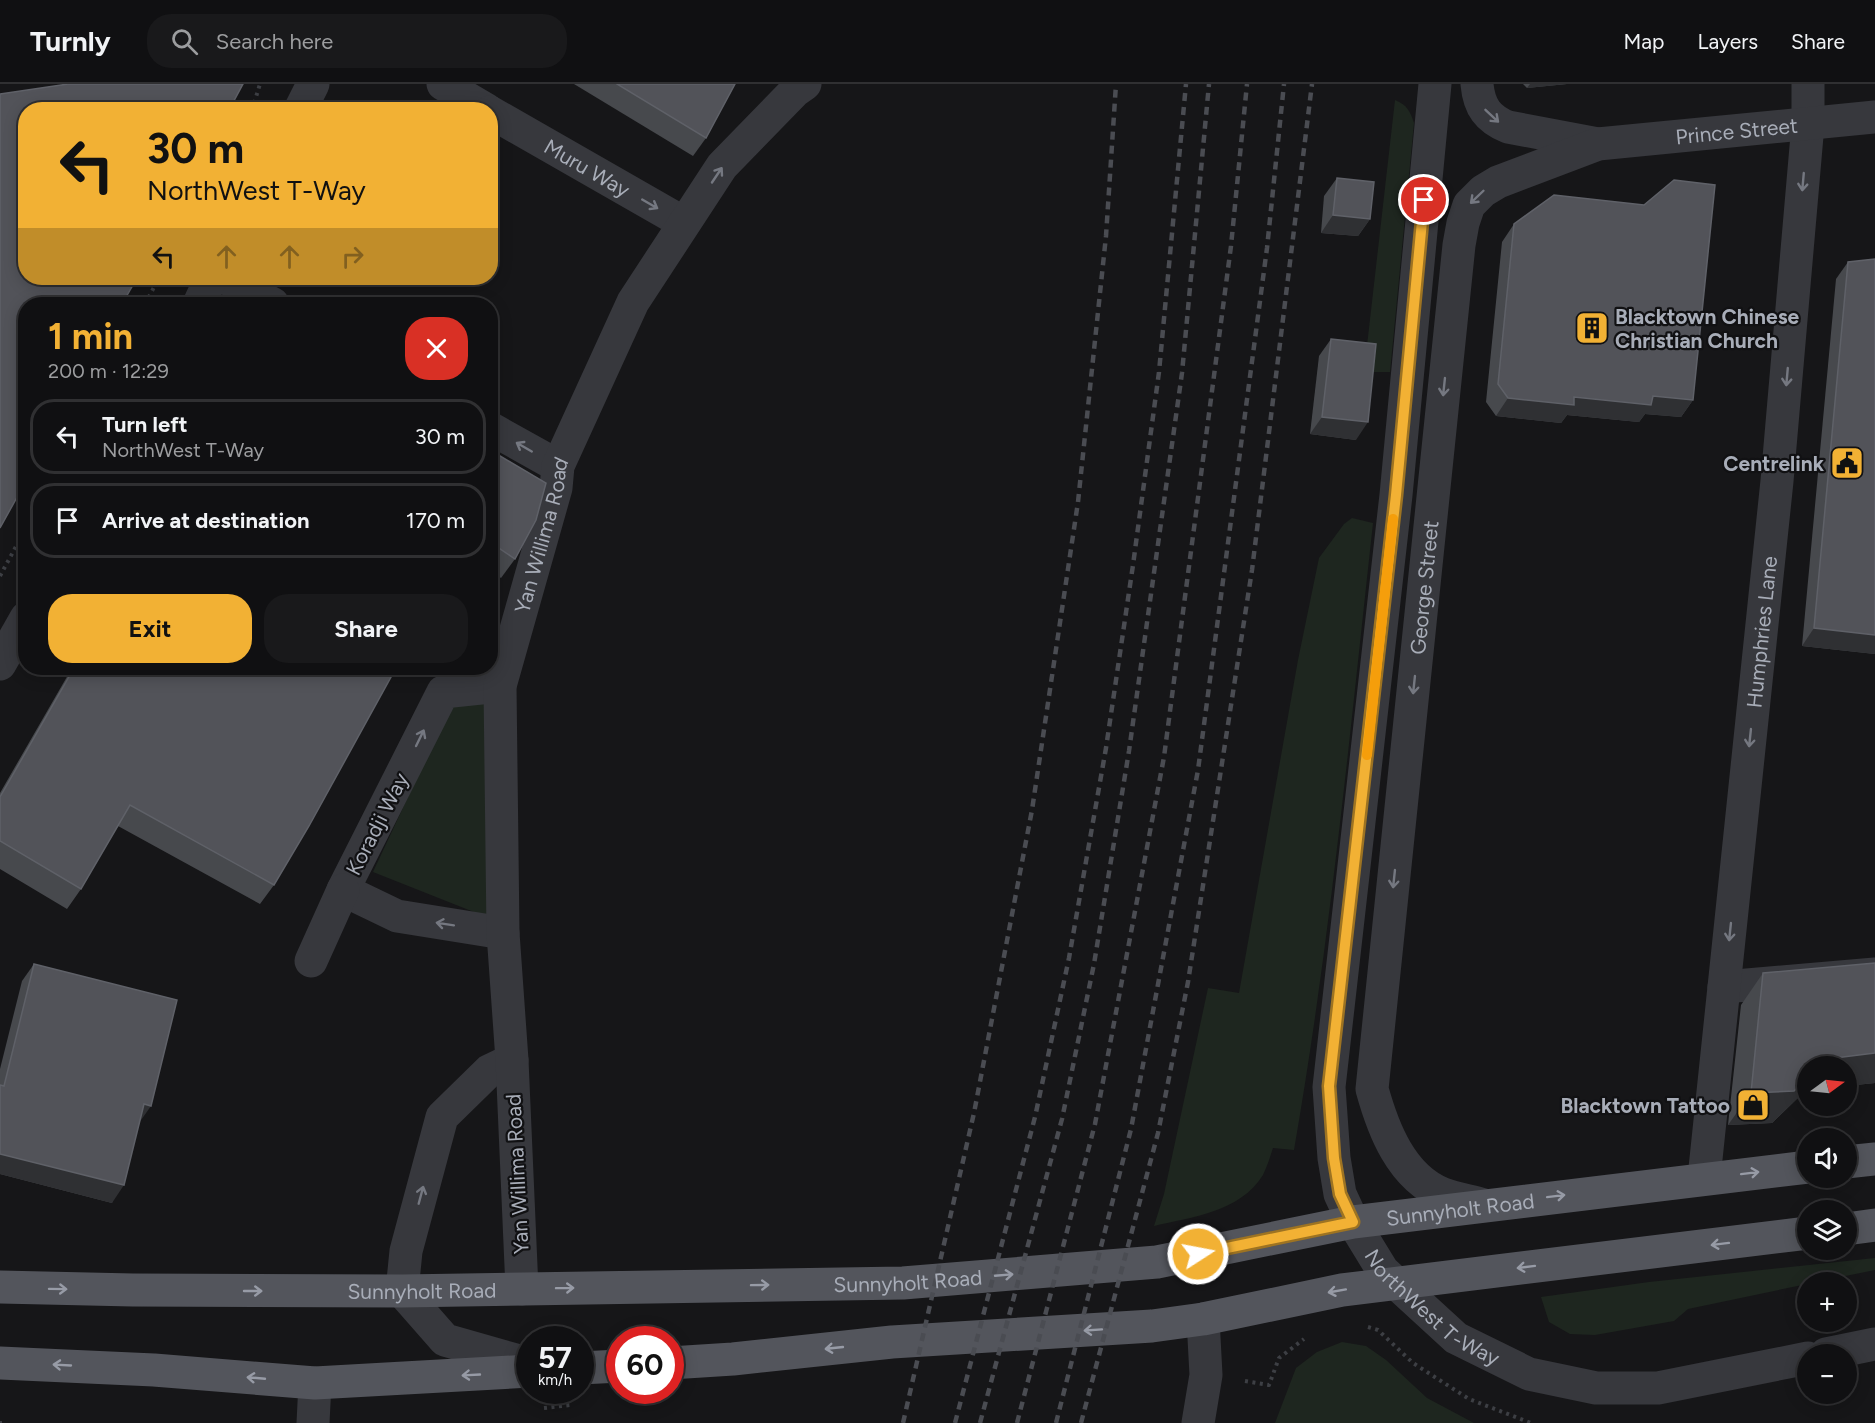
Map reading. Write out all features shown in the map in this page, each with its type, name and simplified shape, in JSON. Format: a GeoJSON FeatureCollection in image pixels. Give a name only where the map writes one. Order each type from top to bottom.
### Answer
{"type":"FeatureCollection","features":[{"type":"Feature","properties":{"kind":"main road"},"geometry":{"type":"LineString","coordinates":[[1857,1161],[1875,1159]]}},
{"type":"Feature","properties":{"kind":"main road","name":"Sunnyholt Road"},"geometry":{"type":"LineString","coordinates":[[0,1287],[402,1291],[903,1283],[1157,1262],[1353,1222],[1797,1168]]}},
{"type":"Feature","properties":{"kind":"main road"},"geometry":{"type":"LineString","coordinates":[[1857,1227],[1875,1225]]}},
{"type":"Feature","properties":{"kind":"main road"},"geometry":{"type":"LineString","coordinates":[[684,1362],[892,1342],[1152,1326],[1203,1319],[1342,1290],[1797,1234]]}},
{"type":"Feature","properties":{"kind":"main road"},"geometry":{"type":"LineString","coordinates":[[0,1363],[154,1370],[315,1383],[516,1372]]}},
{"type":"Feature","properties":{"kind":"street"},"geometry":{"type":"LineString","coordinates":[[304,102],[313,84]]}},
{"type":"Feature","properties":{"kind":"street","name":"Muru Way"},"geometry":{"type":"LineString","coordinates":[[443,84],[474,102]]}},
{"type":"Feature","properties":{"kind":"street","name":"Yan Willima Road"},"geometry":{"type":"LineString","coordinates":[[522,1289],[512,1060],[503,933],[500,686],[556,488],[558,466],[633,302],[722,166],[795,91],[805,84]]}},
{"type":"Feature","properties":{"kind":"street","name":"NorthWest T-Way"},"geometry":{"type":"LineString","coordinates":[[1435,84],[1396,495],[1329,1086],[1334,1158],[1340,1194],[1353,1222],[1383,1271],[1395,1283],[1456,1338],[1528,1374],[1596,1388],[1658,1388],[1797,1360]]}},
{"type":"Feature","properties":{"kind":"street"},"geometry":{"type":"LineString","coordinates":[[1477,84],[1485,111],[1495,121],[1508,127],[1598,144]]}},
{"type":"Feature","properties":{"kind":"street","name":"Humphries Lane"},"geometry":{"type":"LineString","coordinates":[[1704,1178],[1778,482],[1808,124],[1808,84]]}},
{"type":"Feature","properties":{"kind":"street","name":"Muru Way"},"geometry":{"type":"LineString","coordinates":[[498,116],[684,223]]}},
{"type":"Feature","properties":{"kind":"street","name":"Prince Street"},"geometry":{"type":"LineString","coordinates":[[1598,144],[1875,117]]}},
{"type":"Feature","properties":{"kind":"street","name":"George Street"},"geometry":{"type":"LineString","coordinates":[[1484,1205],[1441,1193],[1415,1175],[1393,1146],[1381,1120],[1372,1089],[1459,245],[1469,205],[1483,191],[1498,182],[1598,144]]}},
{"type":"Feature","properties":{"kind":"street"},"geometry":{"type":"LineString","coordinates":[[239,285],[260,297]]}},
{"type":"Feature","properties":{"kind":"street"},"geometry":{"type":"LineString","coordinates":[[498,432],[558,466]]}},
{"type":"Feature","properties":{"kind":"street"},"geometry":{"type":"LineString","coordinates":[[0,664],[18,632]]}},
{"type":"Feature","properties":{"kind":"street","name":"Koradji Way"},"geometry":{"type":"LineString","coordinates":[[500,686],[443,692],[344,890],[397,916],[503,933]]}},
{"type":"Feature","properties":{"kind":"street"},"geometry":{"type":"LineString","coordinates":[[311,961],[344,890]]}},
{"type":"Feature","properties":{"kind":"street"},"geometry":{"type":"LineString","coordinates":[[1724,987],[1875,974]]}},
{"type":"Feature","properties":{"kind":"street","name":"Yan Willima Road"},"geometry":{"type":"LineString","coordinates":[[402,1291],[406,1251],[442,1117],[489,1071],[512,1060]]}},
{"type":"Feature","properties":{"kind":"street"},"geometry":{"type":"LineString","coordinates":[[402,1291],[445,1340],[516,1360]]}},
{"type":"Feature","properties":{"kind":"street"},"geometry":{"type":"LineString","coordinates":[[1198,1423],[1206,1375],[1203,1319]]}},
{"type":"Feature","properties":{"kind":"street"},"geometry":{"type":"LineString","coordinates":[[1857,1348],[1875,1344]]}},
{"type":"Feature","properties":{"kind":"street"},"geometry":{"type":"LineString","coordinates":[[313,1423],[315,1383]]}},
{"type":"Feature","properties":{"kind":"path"},"geometry":{"type":"LineString","coordinates":[[254,102],[260,84]]}},
{"type":"Feature","properties":{"kind":"path"},"geometry":{"type":"LineString","coordinates":[[0,576],[18,543]]}},
{"type":"Feature","properties":{"kind":"path"},"geometry":{"type":"LineString","coordinates":[[1362,1325],[1378,1330],[1413,1363],[1469,1399],[1531,1423]]}},
{"type":"Feature","properties":{"kind":"path"},"geometry":{"type":"LineString","coordinates":[[1269,1385],[1279,1358],[1305,1338]]}},
{"type":"Feature","properties":{"kind":"shaded area"},"geometry":{"type":"Polygon","coordinates":[[[1395,100],[1408,109],[1414,123],[1390,372],[1364,372],[1395,100]]]}},
{"type":"Feature","properties":{"kind":"shaded area"},"geometry":{"type":"Polygon","coordinates":[[[1352,518],[1373,523],[1329,916],[1294,1150],[1273,1148],[1263,1175],[1242,1197],[1228,1205],[1199,1216],[1154,1226],[1164,1194],[1208,988],[1239,993],[1298,660],[1319,558],[1344,524],[1352,518]]]}},
{"type":"Feature","properties":{"kind":"shaded area"},"geometry":{"type":"Polygon","coordinates":[[[490,702],[489,918],[373,872],[452,703],[490,702]]]}},
{"type":"Feature","properties":{"kind":"shaded area"},"geometry":{"type":"Polygon","coordinates":[[[1875,1258],[1875,1270],[1857,1274],[1797,1272],[1797,1286],[1688,1309],[1674,1321],[1595,1335],[1570,1334],[1549,1322],[1541,1297],[1649,1282],[1875,1258]]]}},
{"type":"Feature","properties":{"kind":"shaded area"},"geometry":{"type":"Polygon","coordinates":[[[1342,1342],[1366,1346],[1386,1360],[1427,1398],[1474,1423],[1275,1423],[1296,1368],[1317,1352],[1342,1342]]]}},
{"type":"Feature","properties":{"kind":"building"},"geometry":{"type":"Polygon","coordinates":[[[68,84],[243,84],[233,102],[18,102],[18,285],[133,285],[126,297],[18,297],[18,495],[0,528],[0,94],[68,84]]]}},
{"type":"Feature","properties":{"kind":"building"},"geometry":{"type":"Polygon","coordinates":[[[617,84],[735,84],[706,138],[617,84]]]}},
{"type":"Feature","properties":{"kind":"building"},"geometry":{"type":"Polygon","coordinates":[[[1337,178],[1374,182],[1370,219],[1333,215],[1337,178]]]}},
{"type":"Feature","properties":{"kind":"building","name":"Blacktown Chinese Christian Church"},"geometry":{"type":"Polygon","coordinates":[[[1674,180],[1715,185],[1693,400],[1653,396],[1651,405],[1574,397],[1574,405],[1508,398],[1498,384],[1514,224],[1554,195],[1644,205],[1674,180]]]}},
{"type":"Feature","properties":{"kind":"building","name":"Centrelink"},"geometry":{"type":"Polygon","coordinates":[[[1875,259],[1875,635],[1814,628],[1848,262],[1875,259]]]}},
{"type":"Feature","properties":{"kind":"building"},"geometry":{"type":"Polygon","coordinates":[[[1331,339],[1376,344],[1368,422],[1322,417],[1331,339]]]}},
{"type":"Feature","properties":{"kind":"building"},"geometry":{"type":"Polygon","coordinates":[[[498,455],[546,483],[536,520],[515,559],[498,547],[498,455]]]}},
{"type":"Feature","properties":{"kind":"building"},"geometry":{"type":"Polygon","coordinates":[[[70,675],[392,675],[274,885],[130,805],[81,889],[0,841],[0,797],[70,675]]]}},
{"type":"Feature","properties":{"kind":"building"},"geometry":{"type":"Polygon","coordinates":[[[1875,963],[1875,1053],[1851,1056],[1797,1056],[1797,1088],[1794,1091],[1751,1093],[1763,973],[1875,963]]]}},
{"type":"Feature","properties":{"kind":"building"},"geometry":{"type":"Polygon","coordinates":[[[34,964],[177,1000],[151,1106],[144,1104],[124,1185],[0,1154],[0,1085],[4,1086],[34,964]]]}},
{"type":"Feature","properties":{"kind":"railway"},"geometry":{"type":"LineString","coordinates":[[903,1423],[974,1113],[1032,810],[1078,502],[1106,236],[1116,84]]}},
{"type":"Feature","properties":{"kind":"railway"},"geometry":{"type":"LineString","coordinates":[[955,1423],[1035,1117],[1069,958],[1106,748],[1159,372],[1186,84]]}},
{"type":"Feature","properties":{"kind":"railway"},"geometry":{"type":"LineString","coordinates":[[980,1423],[1062,1119],[1094,964],[1129,751],[1182,373],[1209,84]]}},
{"type":"Feature","properties":{"kind":"railway"},"geometry":{"type":"LineString","coordinates":[[1017,1423],[1095,1124],[1164,757],[1231,246],[1247,84]]}},
{"type":"Feature","properties":{"kind":"railway"},"geometry":{"type":"LineString","coordinates":[[1056,1423],[1131,1129],[1198,770],[1267,248],[1284,84]]}},
{"type":"Feature","properties":{"kind":"railway"},"geometry":{"type":"LineString","coordinates":[[1081,1423],[1158,1133],[1188,982],[1252,570],[1312,84]]}},
{"type":"Feature","properties":{"kind":"slow traffic"},"geometry":{"type":"LineString","coordinates":[[1367,755],[1393,519]]}},
{"type":"Feature","properties":{"kind":"place","name":"Blacktown Chinese Christian Church"},"geometry":{"type":"Point","coordinates":[1592,328]}},
{"type":"Feature","properties":{"kind":"place","name":"Centrelink"},"geometry":{"type":"Point","coordinates":[1847,463]}},
{"type":"Feature","properties":{"kind":"place","name":"Blacktown Tattoo"},"geometry":{"type":"Point","coordinates":[1753,1105]}},
{"type":"Feature","properties":{"kind":"route"},"geometry":{"type":"LineString","coordinates":[[1198,1254],[1353,1222],[1340,1194],[1334,1158],[1329,1086],[1396,495],[1424,200]]}}]}
